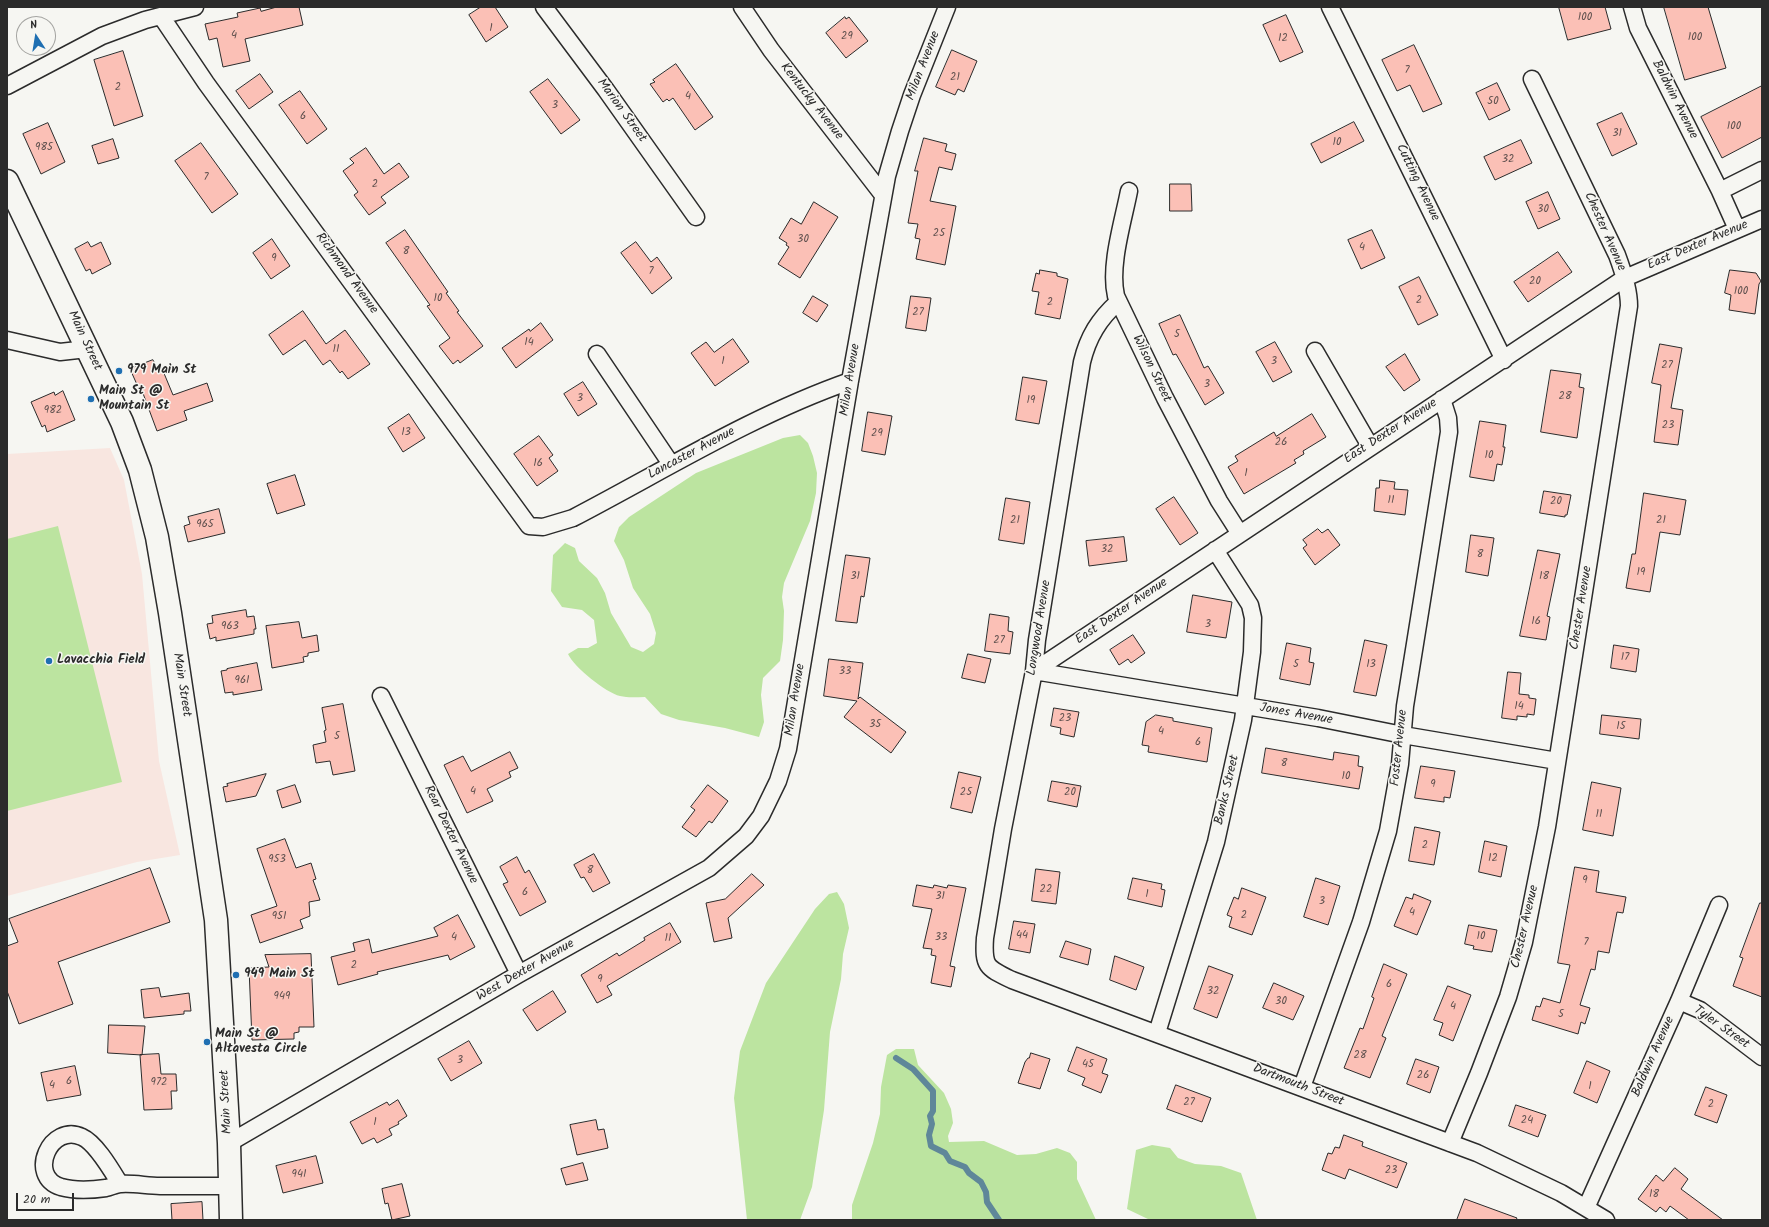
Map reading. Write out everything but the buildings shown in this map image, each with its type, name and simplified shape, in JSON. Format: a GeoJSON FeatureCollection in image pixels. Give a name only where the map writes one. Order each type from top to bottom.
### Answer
{"type":"FeatureCollection","features":[{"type":"Feature","properties":{"kind":"main road","name":"Main Street"},"geometry":{"type":"LineString","coordinates":[[7,181],[122,422],[140,470],[157,537],[214,899],[229,1143],[231,1220]]}},
{"type":"Feature","properties":{"kind":"street"},"geometry":{"type":"LineString","coordinates":[[7,86],[102,36],[162,16],[195,7]]}},
{"type":"Feature","properties":{"kind":"street","name":"Marion Street"},"geometry":{"type":"LineString","coordinates":[[544,7],[606,90],[696,217]]}},
{"type":"Feature","properties":{"kind":"street","name":"Kentucky Avenue"},"geometry":{"type":"LineString","coordinates":[[742,7],[771,50],[883,195]]}},
{"type":"Feature","properties":{"kind":"street","name":"Milan Avenue"},"geometry":{"type":"LineString","coordinates":[[784,762],[792,729],[795,698],[883,195],[900,131],[912,95],[947,7]]}},
{"type":"Feature","properties":{"kind":"street","name":"Cutting Avenue"},"geometry":{"type":"LineString","coordinates":[[1330,7],[1504,360]]}},
{"type":"Feature","properties":{"kind":"street","name":"Baldwin Avenue"},"geometry":{"type":"LineString","coordinates":[[1632,7],[1638,28],[1720,191],[1737,229]]}},
{"type":"Feature","properties":{"kind":"street","name":"Richmond Avenue"},"geometry":{"type":"LineString","coordinates":[[162,16],[206,83],[524,521],[529,526],[536,527]]}},
{"type":"Feature","properties":{"kind":"street","name":"Chester Avenue"},"geometry":{"type":"LineString","coordinates":[[1450,1143],[1508,997],[1524,942],[1547,827],[1558,761],[1628,315],[1629,297],[1625,278],[1617,255],[1532,79]]}},
{"type":"Feature","properties":{"kind":"street"},"geometry":{"type":"LineString","coordinates":[[1720,191],[1762,170]]}},
{"type":"Feature","properties":{"kind":"street","name":"Wilson Street"},"geometry":{"type":"LineString","coordinates":[[1129,191],[1114,269],[1114,283],[1118,302],[1165,398],[1220,501],[1240,534]]}},
{"type":"Feature","properties":{"kind":"street","name":"East Dexter Avenue"},"geometry":{"type":"LineString","coordinates":[[1034,670],[1370,446],[1504,360],[1625,278],[1762,219]]}},
{"type":"Feature","properties":{"kind":"street","name":"Longwood Avenue"},"geometry":{"type":"LineString","coordinates":[[986,964],[984,955],[985,938],[1001,837],[1034,670],[1037,640],[1084,355],[1096,327],[1102,318],[1118,302]]}},
{"type":"Feature","properties":{"kind":"street"},"geometry":{"type":"LineString","coordinates":[[7,340],[60,352],[87,349]]}},
{"type":"Feature","properties":{"kind":"street"},"geometry":{"type":"LineString","coordinates":[[1315,352],[1370,446]]}},
{"type":"Feature","properties":{"kind":"street"},"geometry":{"type":"LineString","coordinates":[[597,354],[671,464]]}},
{"type":"Feature","properties":{"kind":"street","name":"Lancaster Avenue"},"geometry":{"type":"LineString","coordinates":[[536,527],[551,525],[573,518],[671,464],[749,424],[789,405],[850,381]]}},
{"type":"Feature","properties":{"kind":"street","name":"Foster Avenue"},"geometry":{"type":"LineString","coordinates":[[1302,1087],[1361,922],[1383,852],[1397,783],[1405,706],[1449,432],[1448,418],[1442,399]]}},
{"type":"Feature","properties":{"kind":"street","name":"Banks Street"},"geometry":{"type":"LineString","coordinates":[[1157,1033],[1216,842],[1245,706],[1252,652],[1252,613],[1247,598],[1215,550]]}},
{"type":"Feature","properties":{"kind":"street","name":"Jones Avenue"},"geometry":{"type":"LineString","coordinates":[[1034,670],[1558,761]]}},
{"type":"Feature","properties":{"kind":"street","name":"Rear Dexter Avenue"},"geometry":{"type":"LineString","coordinates":[[381,696],[520,974]]}},
{"type":"Feature","properties":{"kind":"street","name":"West Dexter Avenue"},"geometry":{"type":"LineString","coordinates":[[229,1143],[520,974],[698,875],[724,856],[746,836],[761,816],[770,799],[784,762]]}},
{"type":"Feature","properties":{"kind":"street","name":"Baldwin Avenue"},"geometry":{"type":"LineString","coordinates":[[1586,1208],[1679,1001],[1720,905]]}},
{"type":"Feature","properties":{"kind":"street","name":"Dartmouth Street"},"geometry":{"type":"LineString","coordinates":[[986,964],[993,970],[1012,980],[1302,1087],[1504,1165],[1606,1220]]}},
{"type":"Feature","properties":{"kind":"street","name":"Tyler Street"},"geometry":{"type":"LineString","coordinates":[[1679,1001],[1700,1010],[1762,1057]]}},
{"type":"Feature","properties":{"kind":"street"},"geometry":{"type":"LineString","coordinates":[[120,1184],[96,1150],[82,1137],[70,1135],[60,1138],[51,1144],[46,1153],[44,1165],[46,1173],[52,1182],[60,1186],[73,1189],[93,1189],[120,1184],[159,1186],[230,1186]]}},
{"type":"Feature","properties":{"kind":"shaded area"},"geometry":{"type":"Polygon","coordinates":[[[110,448],[124,480],[142,574],[159,761],[180,855],[137,862],[7,896],[7,454],[110,448]]]}},
{"type":"Feature","properties":{"kind":"green space"},"geometry":{"type":"Polygon","coordinates":[[[800,435],[808,443],[813,456],[817,473],[816,493],[810,521],[784,583],[782,597],[784,611],[783,640],[780,661],[763,678],[761,695],[764,722],[759,737],[725,728],[679,720],[661,714],[645,697],[626,697],[614,694],[599,685],[583,672],[568,654],[578,648],[588,648],[597,643],[594,620],[582,610],[562,607],[551,591],[553,555],[565,543],[575,548],[579,561],[597,578],[605,593],[611,613],[631,647],[643,652],[654,644],[656,633],[650,614],[633,588],[624,560],[614,541],[619,527],[629,517],[696,473],[783,438],[800,435]]]}},
{"type":"Feature","properties":{"kind":"green space","name":"Lavacchia Field"},"geometry":{"type":"Polygon","coordinates":[[[58,526],[122,782],[7,811],[7,539],[58,526]]]}},
{"type":"Feature","properties":{"kind":"green space"},"geometry":{"type":"Polygon","coordinates":[[[837,892],[844,904],[849,928],[843,954],[841,979],[830,1032],[824,1110],[812,1187],[800,1220],[747,1220],[734,1098],[740,1051],[766,983],[815,909],[829,894],[837,892]]]}},
{"type":"Feature","properties":{"kind":"green space"},"geometry":{"type":"Polygon","coordinates":[[[896,1049],[914,1049],[918,1065],[944,1093],[951,1109],[953,1123],[948,1136],[949,1142],[984,1141],[1017,1155],[1036,1154],[1057,1148],[1070,1153],[1077,1162],[1077,1179],[1096,1220],[852,1220],[852,1205],[873,1143],[880,1114],[881,1087],[887,1055],[896,1049]]]}},
{"type":"Feature","properties":{"kind":"green space"},"geometry":{"type":"Polygon","coordinates":[[[1152,1145],[1170,1148],[1178,1158],[1195,1164],[1221,1166],[1241,1173],[1257,1220],[1150,1220],[1127,1209],[1136,1150],[1152,1145]]]}},
{"type":"Feature","properties":{"kind":"waterway"},"geometry":{"type":"LineString","coordinates":[[896,1058],[913,1069],[933,1091],[933,1111],[930,1116],[932,1124],[929,1135],[931,1146],[945,1153],[950,1161],[965,1167],[969,1173],[981,1182],[986,1192],[987,1202],[999,1220]]}},
{"type":"Feature","properties":{"kind":"place","name":"979 Main St"},"geometry":{"type":"Point","coordinates":[119,371]}},
{"type":"Feature","properties":{"kind":"place","name":"Main St @ Mountain St"},"geometry":{"type":"Point","coordinates":[91,399]}},
{"type":"Feature","properties":{"kind":"place","name":"Lavacchia Field"},"geometry":{"type":"Point","coordinates":[49,661]}},
{"type":"Feature","properties":{"kind":"place","name":"949 Main St"},"geometry":{"type":"Point","coordinates":[236,975]}},
{"type":"Feature","properties":{"kind":"place","name":"Main St @ Altavesta Circle"},"geometry":{"type":"Point","coordinates":[207,1042]}}]}
